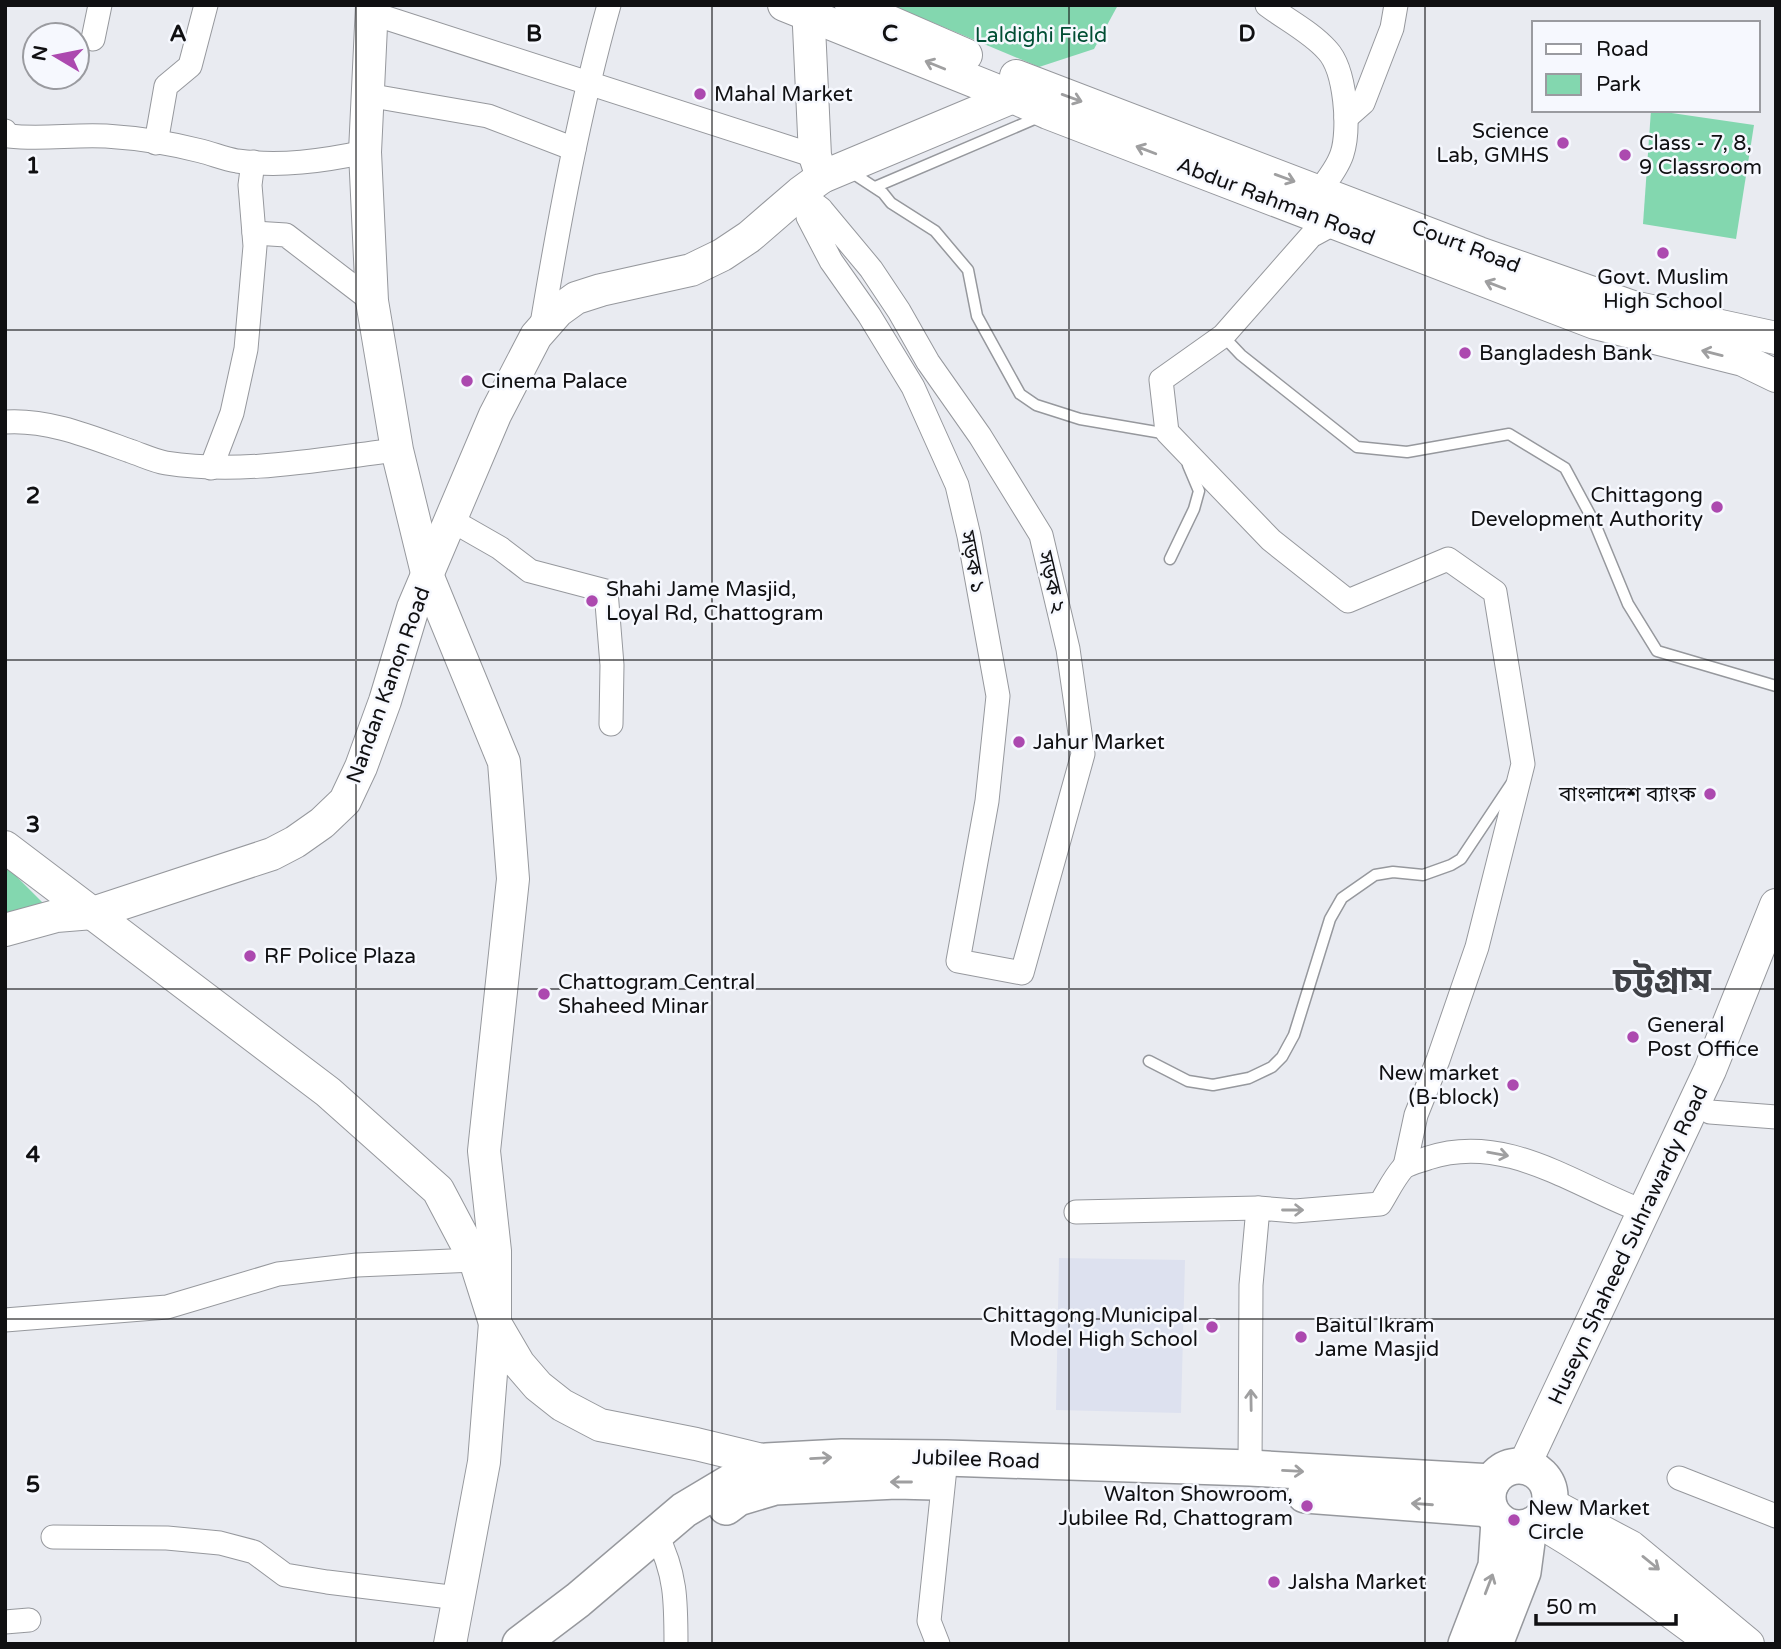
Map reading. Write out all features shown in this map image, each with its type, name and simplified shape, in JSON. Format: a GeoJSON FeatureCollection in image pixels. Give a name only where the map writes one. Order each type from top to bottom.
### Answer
{"type":"FeatureCollection","features":[{"type":"Feature","properties":{"kind":"main road","name":"Court Road"},"geometry":{"type":"LineString","coordinates":[[851,5],[1039,86],[1479,253],[1633,307],[1776,338]]}},
{"type":"Feature","properties":{"kind":"main road","name":"Abdur Rahman Road"},"geometry":{"type":"LineString","coordinates":[[800,8],[1048,113],[1595,323],[1743,360],[1776,376]]}},
{"type":"Feature","properties":{"kind":"main road"},"geometry":{"type":"LineString","coordinates":[[800,8],[828,180]]}},
{"type":"Feature","properties":{"kind":"main road"},"geometry":{"type":"LineString","coordinates":[[371,9],[365,152],[372,301],[397,450],[428,577],[504,762],[513,879],[484,1150],[495,1251],[495,1323],[484,1462],[450,1644]]}},
{"type":"Feature","properties":{"kind":"main road","name":"Nandan Kanon Road"},"geometry":{"type":"LineString","coordinates":[[5,930],[56,916],[93,912],[271,854],[295,842],[322,823],[345,801],[385,701],[413,608],[495,415],[522,359],[541,330],[558,311],[576,299],[601,290],[691,270],[722,255],[828,180],[1013,97]]}},
{"type":"Feature","properties":{"kind":"main road"},"geometry":{"type":"LineString","coordinates":[[5,847],[328,1092],[438,1190],[475,1260],[495,1323],[519,1364],[538,1386],[562,1405],[600,1425],[765,1461]]}},
{"type":"Feature","properties":{"kind":"main road","name":"Huseyn Shaheed Suhrawardy Road"},"geometry":{"type":"LineString","coordinates":[[1529,1468],[1710,1070],[1776,905]]}},
{"type":"Feature","properties":{"kind":"main road"},"geometry":{"type":"LineString","coordinates":[[1529,1468],[1710,1112],[1776,955]]}},
{"type":"Feature","properties":{"kind":"main road","name":"Jubilee Road"},"geometry":{"type":"LineString","coordinates":[[529,1643],[578,1600],[661,1544],[684,1510],[765,1461],[842,1457],[945,1470],[1250,1468],[1517,1511]]}},
{"type":"Feature","properties":{"kind":"main road"},"geometry":{"type":"LineString","coordinates":[[1466,1644],[1517,1511],[1550,1494],[1548,1484],[1529,1468],[1506,1469],[1517,1511],[1523,1572],[1495,1644]]}},
{"type":"Feature","properties":{"kind":"main road"},"geometry":{"type":"LineString","coordinates":[[661,1544],[738,1498],[775,1487],[896,1481],[945,1470],[1517,1511],[1631,1548],[1748,1644]]}},
{"type":"Feature","properties":{"kind":"main road"},"geometry":{"type":"LineString","coordinates":[[1517,1511],[1603,1561],[1715,1644]]}},
{"type":"Feature","properties":{"kind":"street"},"geometry":{"type":"LineString","coordinates":[[93,39],[100,5]]}},
{"type":"Feature","properties":{"kind":"street"},"geometry":{"type":"LineString","coordinates":[[156,143],[166,86],[190,66],[206,5]]}},
{"type":"Feature","properties":{"kind":"street"},"geometry":{"type":"LineString","coordinates":[[541,330],[587,83],[609,5]]}},
{"type":"Feature","properties":{"kind":"street"},"geometry":{"type":"LineString","coordinates":[[1267,5],[1330,52],[1342,82],[1346,118],[1342,154],[1319,191]]}},
{"type":"Feature","properties":{"kind":"street"},"geometry":{"type":"LineString","coordinates":[[1346,118],[1363,103],[1392,29],[1396,5]]}},
{"type":"Feature","properties":{"kind":"street"},"geometry":{"type":"LineString","coordinates":[[371,9],[587,83],[828,180]]}},
{"type":"Feature","properties":{"kind":"street"},"geometry":{"type":"LineString","coordinates":[[366,95],[488,116],[574,149]]}},
{"type":"Feature","properties":{"kind":"street"},"geometry":{"type":"LineString","coordinates":[[5,131],[9,136],[37,139],[106,136],[200,150],[234,161],[303,163],[365,152]]}},
{"type":"Feature","properties":{"kind":"street"},"geometry":{"type":"LineString","coordinates":[[211,468],[232,413],[246,349],[255,246],[250,185],[253,162]]}},
{"type":"Feature","properties":{"kind":"street","name":"সড়ক ২"},"geometry":{"type":"LineString","coordinates":[[828,180],[871,269],[1041,535],[1068,649],[1083,754],[1023,973],[983,964]]}},
{"type":"Feature","properties":{"kind":"street","name":"সড়ক ১"},"geometry":{"type":"LineString","coordinates":[[828,180],[808,217],[831,261],[913,387],[957,485],[969,536],[998,696],[987,801],[958,961],[983,964]]}},
{"type":"Feature","properties":{"kind":"street"},"geometry":{"type":"LineString","coordinates":[[1076,1212],[1258,1208],[1294,1211],[1380,1204],[1405,1166],[1416,1115],[1477,947],[1523,764],[1495,592],[1448,559],[1348,601],[1271,540],[1167,432],[1161,380],[1223,336],[1311,236],[1335,223]]}},
{"type":"Feature","properties":{"kind":"street"},"geometry":{"type":"LineString","coordinates":[[254,233],[286,235],[372,301]]}},
{"type":"Feature","properties":{"kind":"street"},"geometry":{"type":"LineString","coordinates":[[5,422],[42,424],[83,434],[163,463],[211,468],[252,467],[397,450]]}},
{"type":"Feature","properties":{"kind":"street"},"geometry":{"type":"LineString","coordinates":[[452,520],[500,548],[530,571],[606,591],[612,666],[611,724]]}},
{"type":"Feature","properties":{"kind":"street"},"geometry":{"type":"LineString","coordinates":[[1710,1112],[1776,1117]]}},
{"type":"Feature","properties":{"kind":"street"},"geometry":{"type":"LineString","coordinates":[[1405,1166],[1442,1154],[1482,1151],[1518,1157],[1645,1212]]}},
{"type":"Feature","properties":{"kind":"street"},"geometry":{"type":"LineString","coordinates":[[1250,1468],[1251,1285],[1258,1208]]}},
{"type":"Feature","properties":{"kind":"street"},"geometry":{"type":"LineString","coordinates":[[5,1320],[167,1307],[278,1274],[357,1265],[475,1260]]}},
{"type":"Feature","properties":{"kind":"street"},"geometry":{"type":"LineString","coordinates":[[938,1644],[929,1621],[945,1470]]}},
{"type":"Feature","properties":{"kind":"street"},"geometry":{"type":"LineString","coordinates":[[1679,1478],[1776,1516]]}},
{"type":"Feature","properties":{"kind":"street"},"geometry":{"type":"LineString","coordinates":[[53,1537],[167,1538],[220,1543],[254,1552],[285,1575],[458,1598]]}},
{"type":"Feature","properties":{"kind":"street"},"geometry":{"type":"LineString","coordinates":[[661,1544],[676,1591],[676,1644]]}},
{"type":"Feature","properties":{"kind":"street"},"geometry":{"type":"LineString","coordinates":[[5,1622],[29,1620]]}},
{"type":"Feature","properties":{"kind":"lane"},"geometry":{"type":"LineString","coordinates":[[828,180],[875,187],[1048,113]]}},
{"type":"Feature","properties":{"kind":"lane"},"geometry":{"type":"LineString","coordinates":[[875,187],[891,203],[936,231],[968,270],[978,316],[1020,394],[1035,405],[1080,419],[1167,432],[1193,472],[1199,491],[1194,509],[1170,559]]}},
{"type":"Feature","properties":{"kind":"lane"},"geometry":{"type":"LineString","coordinates":[[1223,336],[1241,355],[1357,447],[1407,452],[1509,434],[1565,468],[1595,524],[1628,604],[1657,652],[1776,686]]}},
{"type":"Feature","properties":{"kind":"lane"},"geometry":{"type":"LineString","coordinates":[[1149,1061],[1188,1081],[1213,1085],[1249,1079],[1272,1067],[1282,1057],[1294,1035],[1330,919],[1342,898],[1375,875],[1393,872],[1423,875],[1461,859],[1523,764]]}},
{"type":"Feature","properties":{"kind":"shaded area"},"geometry":{"type":"Polygon","coordinates":[[[1059,1258],[1185,1260],[1181,1413],[1056,1410],[1059,1258]]]}},
{"type":"Feature","properties":{"kind":"green space","name":"Laldighi Field"},"geometry":{"type":"Polygon","coordinates":[[[891,5],[1118,5],[1094,49],[1039,67],[891,5]]]}},
{"type":"Feature","properties":{"kind":"green space"},"geometry":{"type":"Polygon","coordinates":[[[1651,112],[1754,125],[1736,239],[1643,224],[1651,112]]]}},
{"type":"Feature","properties":{"kind":"green space"},"geometry":{"type":"Polygon","coordinates":[[[5,865],[56,916],[5,928],[5,865]]]}},
{"type":"Feature","properties":{"kind":"place","name":"Mahal Market"},"geometry":{"type":"Point","coordinates":[700,94]}},
{"type":"Feature","properties":{"kind":"place","name":"Science Lab, GMHS"},"geometry":{"type":"Point","coordinates":[1563,143]}},
{"type":"Feature","properties":{"kind":"place","name":"Class - 7, 8, 9 Classroom"},"geometry":{"type":"Point","coordinates":[1625,155]}},
{"type":"Feature","properties":{"kind":"place","name":"Govt. Muslim High School"},"geometry":{"type":"Point","coordinates":[1663,253]}},
{"type":"Feature","properties":{"kind":"place","name":"Bangladesh Bank"},"geometry":{"type":"Point","coordinates":[1465,353]}},
{"type":"Feature","properties":{"kind":"place","name":"Cinema Palace"},"geometry":{"type":"Point","coordinates":[467,381]}},
{"type":"Feature","properties":{"kind":"place","name":"Chittagong Development Authority"},"geometry":{"type":"Point","coordinates":[1717,507]}},
{"type":"Feature","properties":{"kind":"place","name":"Shahi Jame Masjid, Loyal Rd, Chattogram"},"geometry":{"type":"Point","coordinates":[592,601]}},
{"type":"Feature","properties":{"kind":"place","name":"Jahur Market"},"geometry":{"type":"Point","coordinates":[1019,742]}},
{"type":"Feature","properties":{"kind":"place","name":"বাংলাদেশ ব্যাংক"},"geometry":{"type":"Point","coordinates":[1710,794]}},
{"type":"Feature","properties":{"kind":"place","name":"RF Police Plaza"},"geometry":{"type":"Point","coordinates":[250,956]}},
{"type":"Feature","properties":{"kind":"place","name":"Chattogram Central Shaheed Minar"},"geometry":{"type":"Point","coordinates":[544,994]}},
{"type":"Feature","properties":{"kind":"place","name":"General Post Office"},"geometry":{"type":"Point","coordinates":[1633,1037]}},
{"type":"Feature","properties":{"kind":"place","name":"New market (B-block)"},"geometry":{"type":"Point","coordinates":[1513,1085]}},
{"type":"Feature","properties":{"kind":"place","name":"Chittagong Municipal Model High School"},"geometry":{"type":"Point","coordinates":[1212,1327]}},
{"type":"Feature","properties":{"kind":"place","name":"Baitul Ikram Jame Masjid"},"geometry":{"type":"Point","coordinates":[1301,1337]}},
{"type":"Feature","properties":{"kind":"place","name":"Walton Showroom, Jubilee Rd, Chattogram"},"geometry":{"type":"Point","coordinates":[1307,1506]}},
{"type":"Feature","properties":{"kind":"place","name":"New Market Circle"},"geometry":{"type":"Point","coordinates":[1514,1520]}},
{"type":"Feature","properties":{"kind":"place","name":"Jalsha Market"},"geometry":{"type":"Point","coordinates":[1274,1582]}},
{"type":"Feature","properties":{"kind":"district","name":"চট্টগ্রাম"},"geometry":{"type":"Point","coordinates":[1662,980]}}]}
